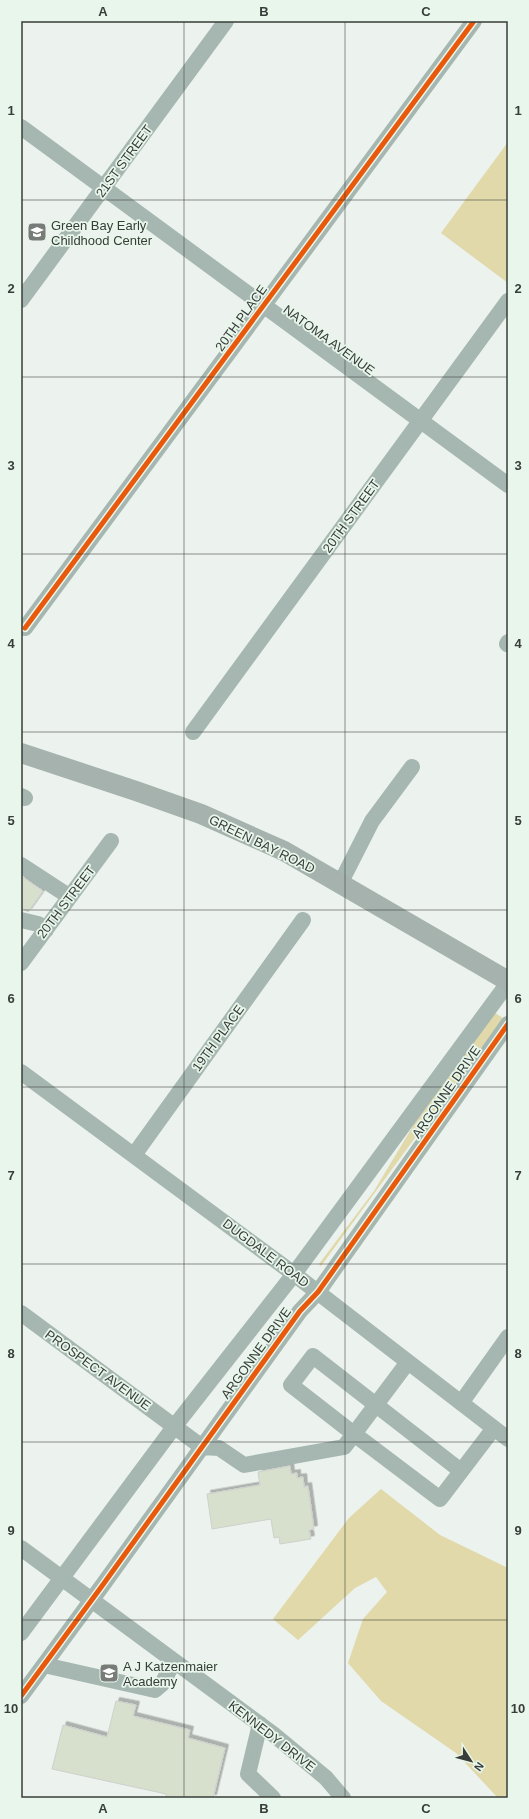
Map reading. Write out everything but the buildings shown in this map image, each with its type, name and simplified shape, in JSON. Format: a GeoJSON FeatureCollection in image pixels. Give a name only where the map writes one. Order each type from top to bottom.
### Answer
{"type":"FeatureCollection","features":[{"type":"Feature","properties":{"kind":"main road","name":"GREEN BAY ROAD"},"geometry":{"type":"LineString","coordinates":[[21,753],[160,799],[215,820],[284,852],[508,982]]}},
{"type":"Feature","properties":{"kind":"street","name":"21ST STREET"},"geometry":{"type":"LineString","coordinates":[[21,300],[226,21]]}},
{"type":"Feature","properties":{"kind":"street","name":"20TH PLACE"},"geometry":{"type":"LineString","coordinates":[[25,628],[474,21]]}},
{"type":"Feature","properties":{"kind":"street","name":"NATOMA AVENUE"},"geometry":{"type":"LineString","coordinates":[[21,127],[508,485]]}},
{"type":"Feature","properties":{"kind":"street","name":"20TH STREET"},"geometry":{"type":"LineString","coordinates":[[193,732],[508,301]]}},
{"type":"Feature","properties":{"kind":"street"},"geometry":{"type":"LineString","coordinates":[[340,884],[372,821],[412,767]]}},
{"type":"Feature","properties":{"kind":"street","name":"20TH STREET"},"geometry":{"type":"LineString","coordinates":[[21,963],[111,841]]}},
{"type":"Feature","properties":{"kind":"street"},"geometry":{"type":"LineString","coordinates":[[21,865],[70,896]]}},
{"type":"Feature","properties":{"kind":"street"},"geometry":{"type":"LineString","coordinates":[[21,920],[38,924],[46,930]]}},
{"type":"Feature","properties":{"kind":"street","name":"19TH PLACE"},"geometry":{"type":"LineString","coordinates":[[134,1155],[303,920]]}},
{"type":"Feature","properties":{"kind":"street","name":"ARGONNE DRIVE"},"geometry":{"type":"LineString","coordinates":[[21,1633],[174,1427],[294,1274],[508,982]]}},
{"type":"Feature","properties":{"kind":"street","name":"ARGONNE DRIVE"},"geometry":{"type":"LineString","coordinates":[[21,1696],[300,1311],[318,1292],[508,1024]]}},
{"type":"Feature","properties":{"kind":"street","name":"DUGDALE ROAD"},"geometry":{"type":"LineString","coordinates":[[21,1072],[318,1292],[508,1439]]}},
{"type":"Feature","properties":{"kind":"street","name":"PROSPECT AVENUE"},"geometry":{"type":"LineString","coordinates":[[21,1313],[202,1447]]}},
{"type":"Feature","properties":{"kind":"street"},"geometry":{"type":"LineString","coordinates":[[461,1403],[508,1337]]}},
{"type":"Feature","properties":{"kind":"street"},"geometry":{"type":"LineString","coordinates":[[461,1471],[313,1356],[291,1385],[440,1499],[494,1428]]}},
{"type":"Feature","properties":{"kind":"street"},"geometry":{"type":"LineString","coordinates":[[202,1447],[219,1448],[244,1465],[344,1447],[408,1362]]}},
{"type":"Feature","properties":{"kind":"street","name":"KENNEDY DRIVE"},"geometry":{"type":"LineString","coordinates":[[21,1548],[260,1724],[326,1778],[343,1798]]}},
{"type":"Feature","properties":{"kind":"street"},"geometry":{"type":"LineString","coordinates":[[44,1665],[155,1690],[162,1684],[174,1661]]}},
{"type":"Feature","properties":{"kind":"street"},"geometry":{"type":"LineString","coordinates":[[260,1724],[248,1774],[273,1798]]}},
{"type":"Feature","properties":{"kind":"shaded area"},"geometry":{"type":"Polygon","coordinates":[[[508,142],[508,283],[441,233],[508,142]]]}},
{"type":"Feature","properties":{"kind":"shaded area"},"geometry":{"type":"Polygon","coordinates":[[[495,1013],[503,1018],[321,1266],[319,1264],[374,1191],[416,1121],[495,1013]]]}},
{"type":"Feature","properties":{"kind":"shaded area"},"geometry":{"type":"Polygon","coordinates":[[[381,1489],[440,1535],[508,1568],[508,1798],[498,1798],[456,1753],[381,1701],[348,1663],[363,1619],[387,1592],[376,1577],[355,1588],[298,1640],[273,1619],[349,1518],[381,1489]]]}},
{"type":"Feature","properties":{"kind":"cycle path"},"geometry":{"type":"LineString","coordinates":[[25,628],[474,21]]}},
{"type":"Feature","properties":{"kind":"cycle path"},"geometry":{"type":"LineString","coordinates":[[21,1696],[300,1311],[318,1292],[508,1024]]}},
{"type":"Feature","properties":{"kind":"place","name":"Green Bay Early Childhood Center"},"geometry":{"type":"Point","coordinates":[37,232]}},
{"type":"Feature","properties":{"kind":"place","name":"A J Katzenmaier Academy"},"geometry":{"type":"Point","coordinates":[109,1673]}}]}
